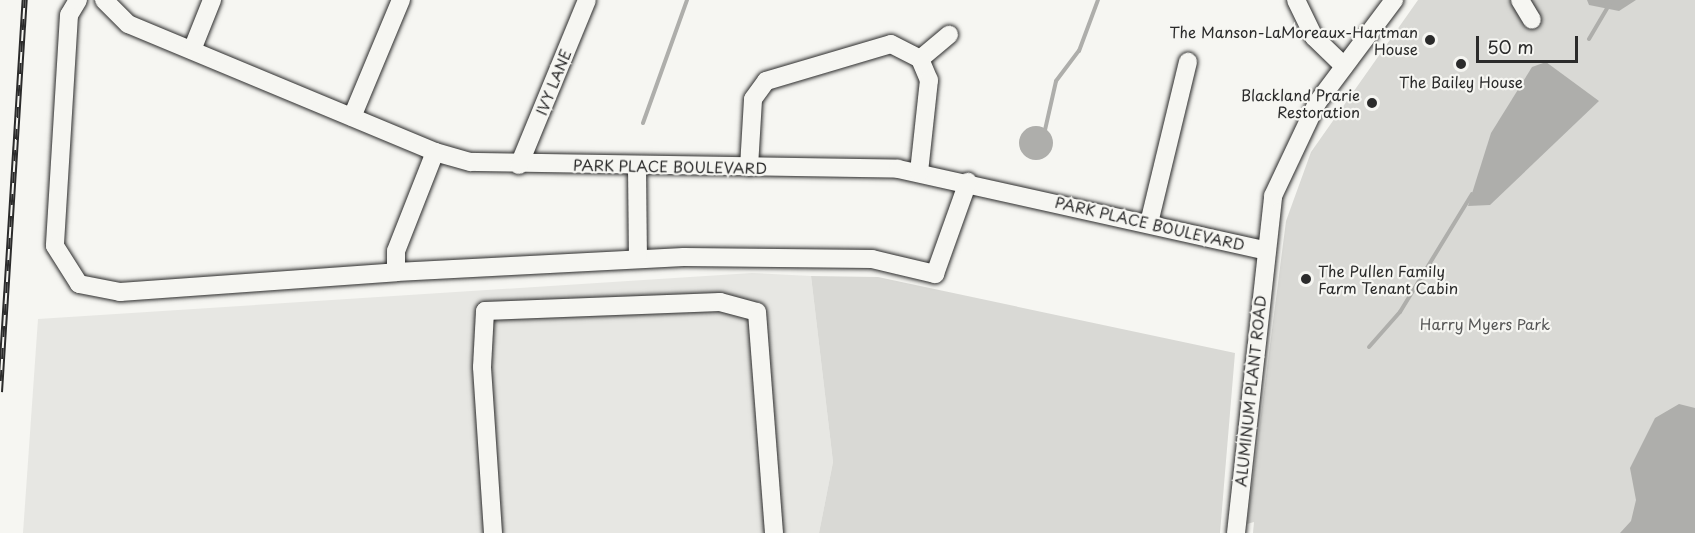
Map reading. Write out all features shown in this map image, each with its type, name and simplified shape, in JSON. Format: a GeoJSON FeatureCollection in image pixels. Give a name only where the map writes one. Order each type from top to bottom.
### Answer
{"type":"FeatureCollection","features":[{"type":"Feature","properties":{"kind":"street"},"geometry":{"type":"LineString","coordinates":[[78,0],[69,15],[55,246],[80,284],[120,292],[396,272],[638,258],[872,259],[935,274],[968,182]]}},
{"type":"Feature","properties":{"kind":"street","name":"PARK PLACE BOULEVARD"},"geometry":{"type":"LineString","coordinates":[[104,0],[128,24],[435,152],[519,165],[749,167],[919,172],[1264,250]]}},
{"type":"Feature","properties":{"kind":"street"},"geometry":{"type":"LineString","coordinates":[[192,50],[212,0]]}},
{"type":"Feature","properties":{"kind":"street"},"geometry":{"type":"LineString","coordinates":[[352,117],[401,0]]}},
{"type":"Feature","properties":{"kind":"street","name":"IVY LANE"},"geometry":{"type":"LineString","coordinates":[[519,165],[587,0]]}},
{"type":"Feature","properties":{"kind":"street"},"geometry":{"type":"LineString","coordinates":[[1296,0],[1314,37],[1344,66]]}},
{"type":"Feature","properties":{"kind":"street","name":"ALUMINUM PLANT ROAD"},"geometry":{"type":"LineString","coordinates":[[1236,533],[1264,250],[1274,196],[1291,149],[1344,66],[1394,0]]}},
{"type":"Feature","properties":{"kind":"street"},"geometry":{"type":"LineString","coordinates":[[1520,0],[1532,20]]}},
{"type":"Feature","properties":{"kind":"street"},"geometry":{"type":"LineString","coordinates":[[920,59],[949,35]]}},
{"type":"Feature","properties":{"kind":"street"},"geometry":{"type":"LineString","coordinates":[[749,167],[753,99],[766,81],[881,44],[906,48],[920,59],[929,80],[929,106],[919,172]]}},
{"type":"Feature","properties":{"kind":"street"},"geometry":{"type":"LineString","coordinates":[[1149,223],[1188,62]]}},
{"type":"Feature","properties":{"kind":"street"},"geometry":{"type":"LineString","coordinates":[[396,272],[396,250],[435,152]]}},
{"type":"Feature","properties":{"kind":"street"},"geometry":{"type":"LineString","coordinates":[[637,166],[638,258]]}},
{"type":"Feature","properties":{"kind":"street"},"geometry":{"type":"LineString","coordinates":[[494,533],[482,367],[485,311],[720,302],[757,312],[774,533]]}},
{"type":"Feature","properties":{"kind":"shaded area"},"geometry":{"type":"Polygon","coordinates":[[[1587,0],[1636,0],[1619,11],[1589,5],[1587,0]]]}},
{"type":"Feature","properties":{"kind":"shaded area"},"geometry":{"type":"Polygon","coordinates":[[[1546,62],[1599,101],[1490,205],[1468,206],[1491,133],[1532,67],[1546,62]]]}},
{"type":"Feature","properties":{"kind":"shaded area"},"geometry":{"type":"Polygon","coordinates":[[[1036,126],[1048,131],[1053,143],[1048,155],[1036,160],[1024,155],[1019,143],[1024,131],[1036,126]]]}},
{"type":"Feature","properties":{"kind":"shaded area"},"geometry":{"type":"Polygon","coordinates":[[[752,273],[811,276],[833,462],[819,533],[23,533],[38,319],[752,273]]]}},
{"type":"Feature","properties":{"kind":"shaded area"},"geometry":{"type":"Polygon","coordinates":[[[1679,404],[1695,408],[1695,533],[1620,533],[1631,521],[1636,500],[1630,468],[1655,418],[1679,404]]]}},
{"type":"Feature","properties":{"kind":"green space","name":"Harry Myers Park"},"geometry":{"type":"Polygon","coordinates":[[[1418,0],[1695,0],[1695,533],[1253,533],[1254,522],[1247,524],[1286,221],[1311,152],[1418,0]]]}},
{"type":"Feature","properties":{"kind":"green space"},"geometry":{"type":"Polygon","coordinates":[[[811,276],[878,277],[1235,353],[1220,533],[819,533],[833,462],[811,276]]]}},
{"type":"Feature","properties":{"kind":"waterway"},"geometry":{"type":"LineString","coordinates":[[643,123],[687,0]]}},
{"type":"Feature","properties":{"kind":"waterway"},"geometry":{"type":"LineString","coordinates":[[1045,130],[1056,81],[1079,51],[1098,0]]}},
{"type":"Feature","properties":{"kind":"waterway"},"geometry":{"type":"LineString","coordinates":[[1589,39],[1612,0]]}},
{"type":"Feature","properties":{"kind":"waterway"},"geometry":{"type":"LineString","coordinates":[[1369,347],[1400,312],[1472,194]]}},
{"type":"Feature","properties":{"kind":"railway"},"geometry":{"type":"LineString","coordinates":[[0,392],[25,0]]}},
{"type":"Feature","properties":{"kind":"place","name":"The Manson-LaMoreaux-Hartman House"},"geometry":{"type":"Point","coordinates":[1430,40]}},
{"type":"Feature","properties":{"kind":"place","name":"The Bailey House"},"geometry":{"type":"Point","coordinates":[1461,64]}},
{"type":"Feature","properties":{"kind":"place","name":"Blackland Prarie Restoration"},"geometry":{"type":"Point","coordinates":[1372,103]}},
{"type":"Feature","properties":{"kind":"place","name":"The Pullen Family Farm Tenant Cabin"},"geometry":{"type":"Point","coordinates":[1306,279]}}]}
